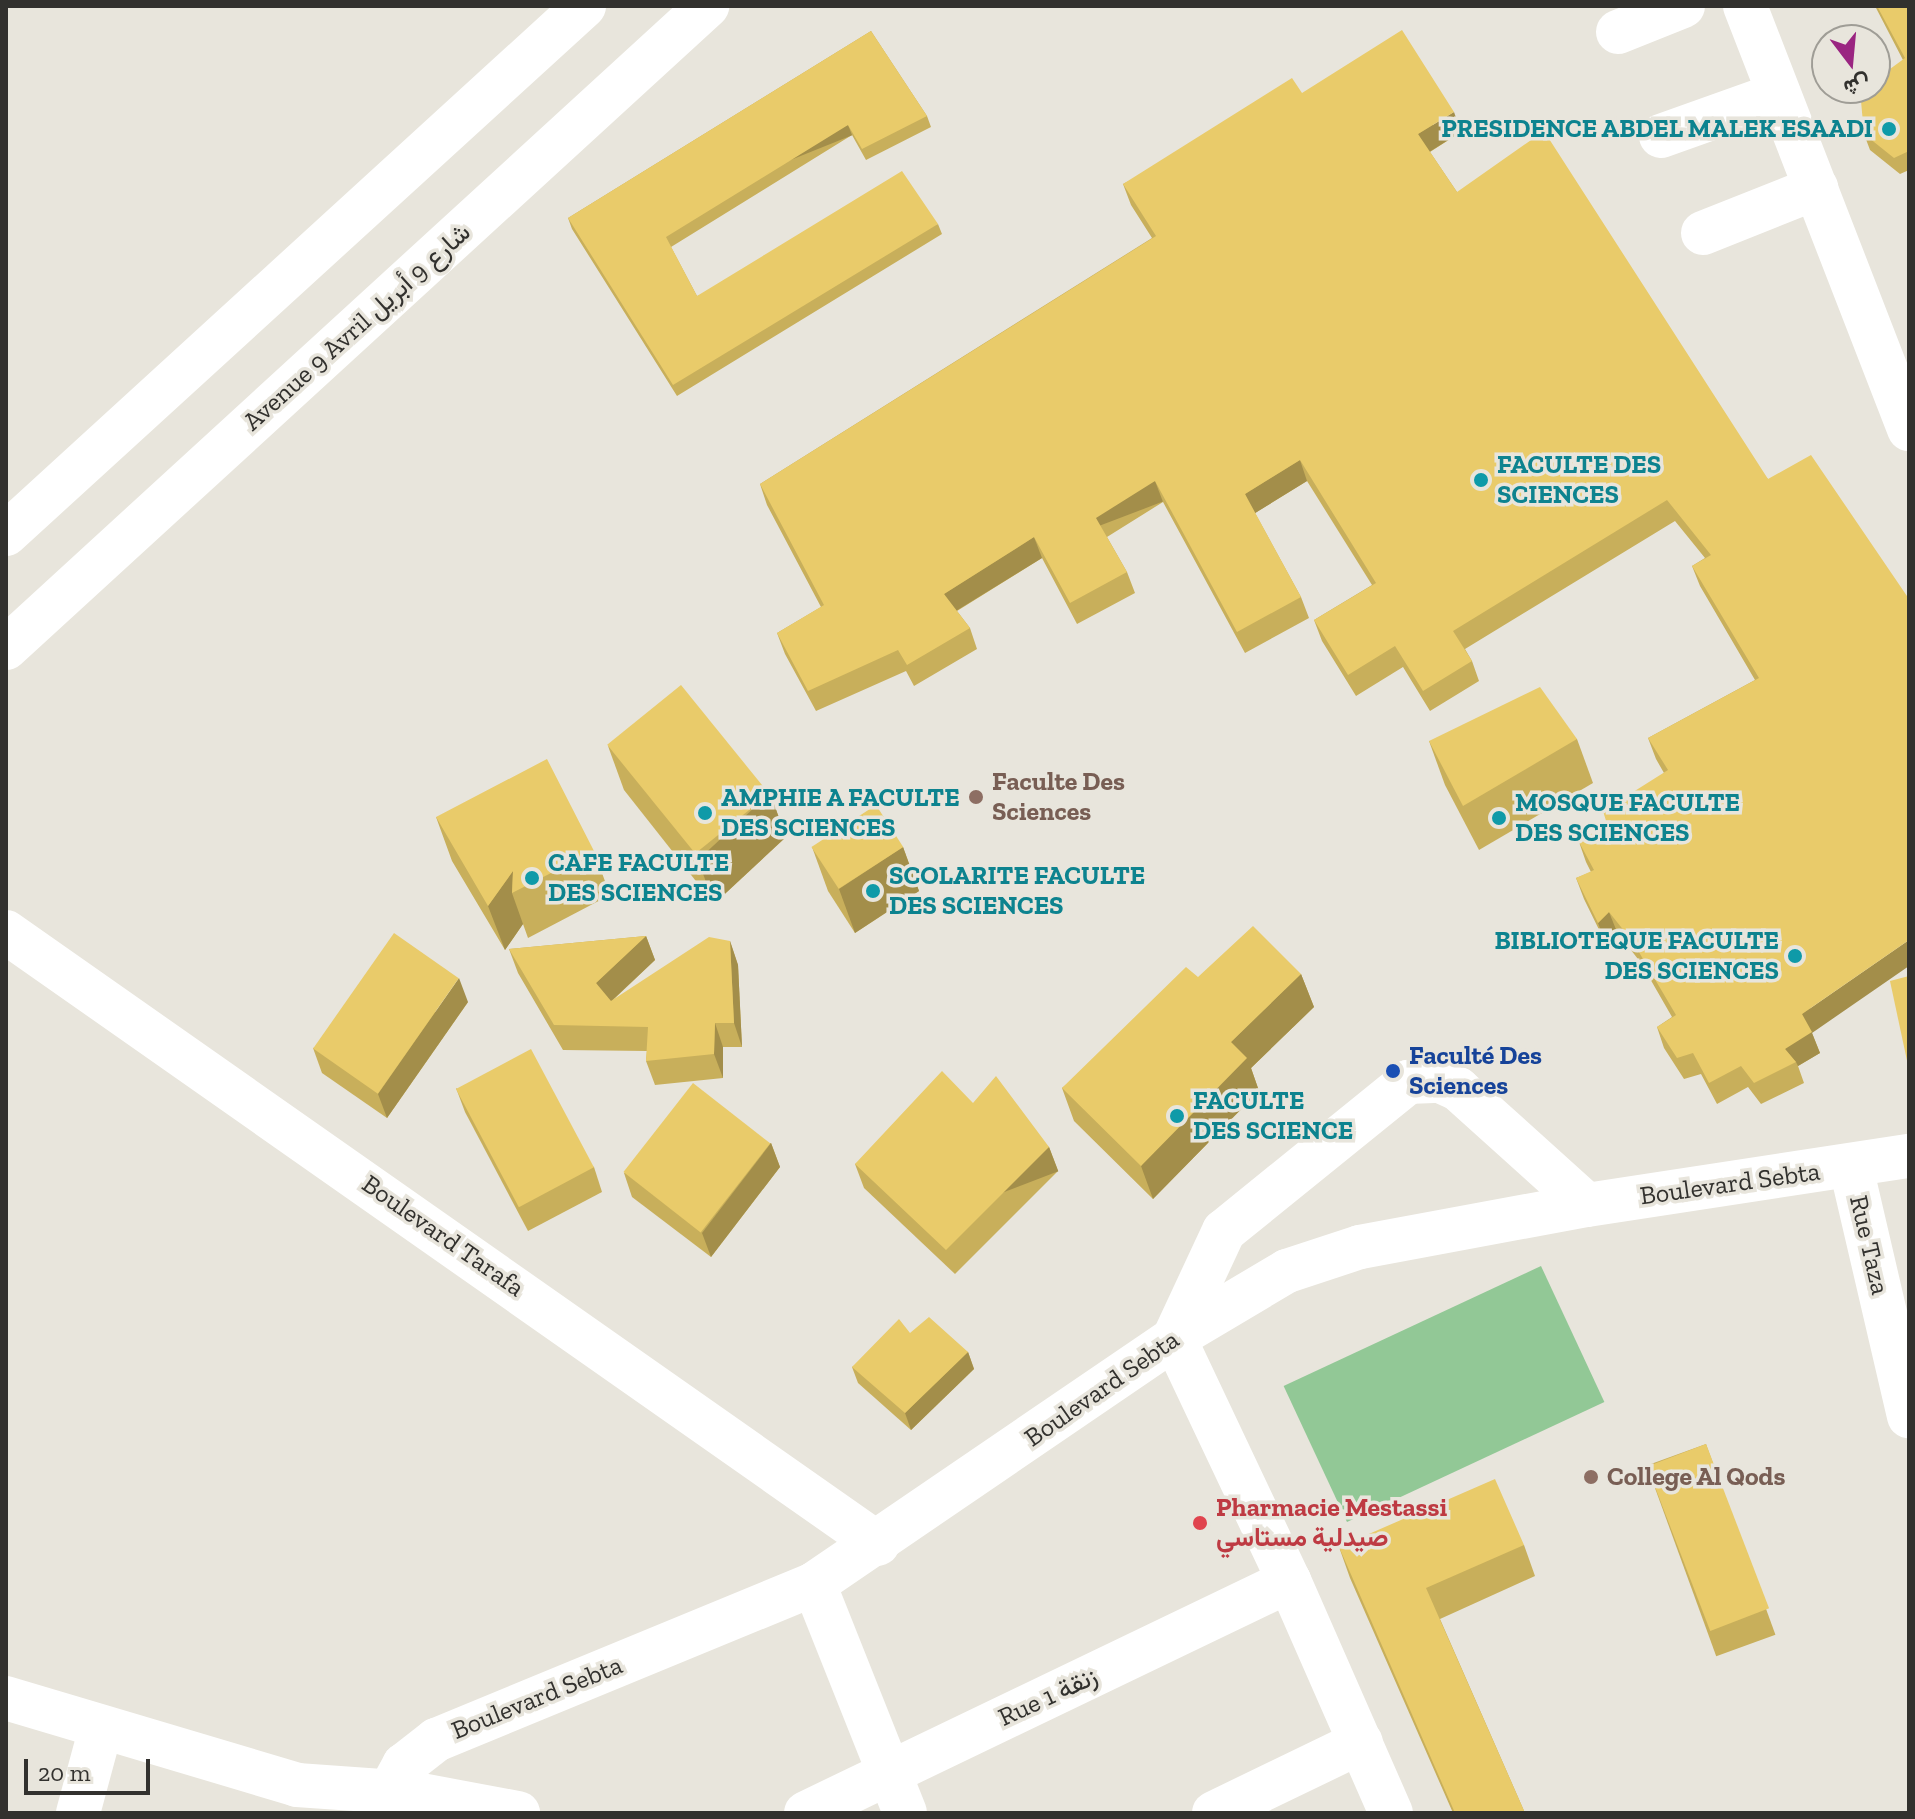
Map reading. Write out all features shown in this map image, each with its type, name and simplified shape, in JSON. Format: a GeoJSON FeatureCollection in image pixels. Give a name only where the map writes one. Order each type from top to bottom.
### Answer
{"type":"FeatureCollection","features":[{"type":"Feature","properties":{"kind":"main road"},"geometry":{"type":"LineString","coordinates":[[6,534],[584,6]]}},
{"type":"Feature","properties":{"kind":"main road","name":"Avenue 9 Avril شارع 9 أبريل"},"geometry":{"type":"LineString","coordinates":[[6,648],[707,6]]}},
{"type":"Feature","properties":{"kind":"main road"},"geometry":{"type":"LineString","coordinates":[[1618,32],[1683,6]]}},
{"type":"Feature","properties":{"kind":"main road"},"geometry":{"type":"LineString","coordinates":[[1745,6],[1909,429]]}},
{"type":"Feature","properties":{"kind":"main road"},"geometry":{"type":"LineString","coordinates":[[1661,136],[1779,94]]}},
{"type":"Feature","properties":{"kind":"main road"},"geometry":{"type":"LineString","coordinates":[[1703,233],[1816,188]]}},
{"type":"Feature","properties":{"kind":"main road","name":"Boulevard Tarafa"},"geometry":{"type":"LineString","coordinates":[[6,932],[878,1544]]}},
{"type":"Feature","properties":{"kind":"main road"},"geometry":{"type":"LineString","coordinates":[[1391,1813],[1289,1581],[1174,1338],[1215,1246],[1234,1220],[1408,1082],[1440,1081],[1458,1089],[1587,1205]]}},
{"type":"Feature","properties":{"kind":"main road","name":"Boulevard Sebta"},"geometry":{"type":"LineString","coordinates":[[383,1802],[419,1751],[459,1728],[814,1584],[878,1544],[1174,1338],[1255,1286],[1319,1259],[1360,1247],[1587,1205],[1909,1156]]}},
{"type":"Feature","properties":{"kind":"main road","name":"Rue Taza"},"geometry":{"type":"LineString","coordinates":[[1851,1167],[1909,1416]]}},
{"type":"Feature","properties":{"kind":"main road","name":"Rue 1 زنقة"},"geometry":{"type":"LineString","coordinates":[[806,1813],[1289,1581]]}},
{"type":"Feature","properties":{"kind":"main road"},"geometry":{"type":"LineString","coordinates":[[814,1584],[905,1813]]}},
{"type":"Feature","properties":{"kind":"main road"},"geometry":{"type":"LineString","coordinates":[[6,1698],[297,1785],[383,1802],[518,1813]]}},
{"type":"Feature","properties":{"kind":"main road"},"geometry":{"type":"LineString","coordinates":[[78,1813],[101,1728]]}},
{"type":"Feature","properties":{"kind":"main road"},"geometry":{"type":"LineString","coordinates":[[1214,1813],[1361,1742]]}},
{"type":"Feature","properties":{"kind":"green space"},"geometry":{"type":"Polygon","coordinates":[[[1541,1266],[1604,1402],[1347,1522],[1284,1386],[1541,1266]]]}},
{"type":"Feature","properties":{"kind":"building","name":"PRESIDENCE ABDEL MALEK ESAADI"},"geometry":{"type":"Polygon","coordinates":[[[1877,6],[1909,6],[1909,151],[1894,158],[1864,134],[1861,104],[1891,104],[1891,68],[1905,58],[1891,32],[1891,24],[1887,24],[1877,6]]]}},
{"type":"Feature","properties":{"kind":"building"},"geometry":{"type":"Polygon","coordinates":[[[1402,30],[1454,112],[1418,134],[1457,192],[1544,131],[1768,479],[1811,455],[1909,599],[1909,940],[1802,1014],[1812,1032],[1785,1049],[1796,1062],[1754,1083],[1741,1066],[1709,1083],[1693,1053],[1677,1058],[1657,1027],[1676,1015],[1633,942],[1609,912],[1598,923],[1576,878],[1594,870],[1579,842],[1607,824],[1603,811],[1668,770],[1648,738],[1759,678],[1692,566],[1711,555],[1667,500],[1453,631],[1472,661],[1423,691],[1395,646],[1348,675],[1314,620],[1376,583],[1300,460],[1245,494],[1301,597],[1237,632],[1155,481],[1096,518],[1127,572],[1070,603],[1034,537],[944,594],[970,628],[907,665],[898,650],[808,691],[777,633],[824,605],[760,484],[1156,236],[1123,184],[1292,78],[1302,93],[1402,30]]]}},
{"type":"Feature","properties":{"kind":"building"},"geometry":{"type":"Polygon","coordinates":[[[871,31],[927,116],[862,149],[848,125],[666,237],[697,296],[902,171],[938,224],[673,385],[568,218],[871,31]]]}},
{"type":"Feature","properties":{"kind":"building"},"geometry":{"type":"Polygon","coordinates":[[[681,685],[769,794],[695,854],[607,745],[681,685]]]}},
{"type":"Feature","properties":{"kind":"building"},"geometry":{"type":"Polygon","coordinates":[[[1540,687],[1577,739],[1463,806],[1429,741],[1540,687]]]}},
{"type":"Feature","properties":{"kind":"building"},"geometry":{"type":"Polygon","coordinates":[[[547,759],[594,851],[512,893],[513,871],[488,906],[436,817],[547,759]]]}},
{"type":"Feature","properties":{"kind":"building"},"geometry":{"type":"Polygon","coordinates":[[[876,805],[903,847],[839,889],[811,847],[876,805]]]}},
{"type":"Feature","properties":{"kind":"building"},"geometry":{"type":"Polygon","coordinates":[[[1253,926],[1301,974],[1231,1042],[1247,1058],[1141,1166],[1062,1088],[1186,967],[1198,977],[1253,926]]]}},
{"type":"Feature","properties":{"kind":"building"},"geometry":{"type":"Polygon","coordinates":[[[394,933],[459,978],[378,1094],[313,1049],[394,933]]]}},
{"type":"Feature","properties":{"kind":"building"},"geometry":{"type":"Polygon","coordinates":[[[646,936],[596,983],[611,1001],[709,937],[730,941],[734,1023],[715,1023],[714,1054],[646,1061],[648,1027],[554,1025],[509,949],[646,936]]]}},
{"type":"Feature","properties":{"kind":"building"},"geometry":{"type":"Polygon","coordinates":[[[1909,976],[1909,1070],[1890,981],[1909,976]]]}},
{"type":"Feature","properties":{"kind":"building"},"geometry":{"type":"Polygon","coordinates":[[[531,1049],[594,1167],[519,1207],[456,1089],[531,1049]]]}},
{"type":"Feature","properties":{"kind":"building"},"geometry":{"type":"Polygon","coordinates":[[[942,1071],[973,1103],[996,1076],[1049,1147],[946,1250],[855,1164],[942,1071]]]}},
{"type":"Feature","properties":{"kind":"building"},"geometry":{"type":"Polygon","coordinates":[[[693,1083],[770,1143],[701,1232],[623,1172],[693,1083]]]}},
{"type":"Feature","properties":{"kind":"building"},"geometry":{"type":"Polygon","coordinates":[[[929,1317],[968,1352],[905,1413],[852,1367],[899,1319],[910,1333],[929,1317]]]}},
{"type":"Feature","properties":{"kind":"building"},"geometry":{"type":"Polygon","coordinates":[[[1706,1444],[1769,1608],[1710,1631],[1647,1467],[1706,1444]]]}},
{"type":"Feature","properties":{"kind":"building"},"geometry":{"type":"Polygon","coordinates":[[[1495,1479],[1524,1545],[1426,1588],[1525,1813],[1455,1813],[1339,1547],[1495,1479]]]}},
{"type":"Feature","properties":{"kind":"place","name":"PRESIDENCE ABDEL MALEK ESAADI"},"geometry":{"type":"Point","coordinates":[1889,129]}},
{"type":"Feature","properties":{"kind":"place","name":"FACULTE DES SCIENCES"},"geometry":{"type":"Point","coordinates":[1481,480]}},
{"type":"Feature","properties":{"kind":"place","name":"Faculte Des Sciences"},"geometry":{"type":"Point","coordinates":[976,797]}},
{"type":"Feature","properties":{"kind":"place","name":"AMPHIE A FACULTE DES SCIENCES"},"geometry":{"type":"Point","coordinates":[705,813]}},
{"type":"Feature","properties":{"kind":"place","name":"MOSQUE FACULTE DES SCIENCES"},"geometry":{"type":"Point","coordinates":[1499,818]}},
{"type":"Feature","properties":{"kind":"place","name":"CAFE FACULTE DES SCIENCES"},"geometry":{"type":"Point","coordinates":[532,878]}},
{"type":"Feature","properties":{"kind":"place","name":"SCOLARITE FACULTE DES SCIENCES"},"geometry":{"type":"Point","coordinates":[873,891]}},
{"type":"Feature","properties":{"kind":"place","name":"BIBLIOTEQUE FACULTE DES SCIENCES"},"geometry":{"type":"Point","coordinates":[1795,956]}},
{"type":"Feature","properties":{"kind":"place","name":"Faculté Des Sciences"},"geometry":{"type":"Point","coordinates":[1393,1071]}},
{"type":"Feature","properties":{"kind":"place","name":"FACULTE DES SCIENCE"},"geometry":{"type":"Point","coordinates":[1177,1116]}},
{"type":"Feature","properties":{"kind":"place","name":"College Al Qods"},"geometry":{"type":"Point","coordinates":[1591,1477]}},
{"type":"Feature","properties":{"kind":"place","name":"Pharmacie Mestassi صيدلية مستاسي"},"geometry":{"type":"Point","coordinates":[1200,1523]}}]}
